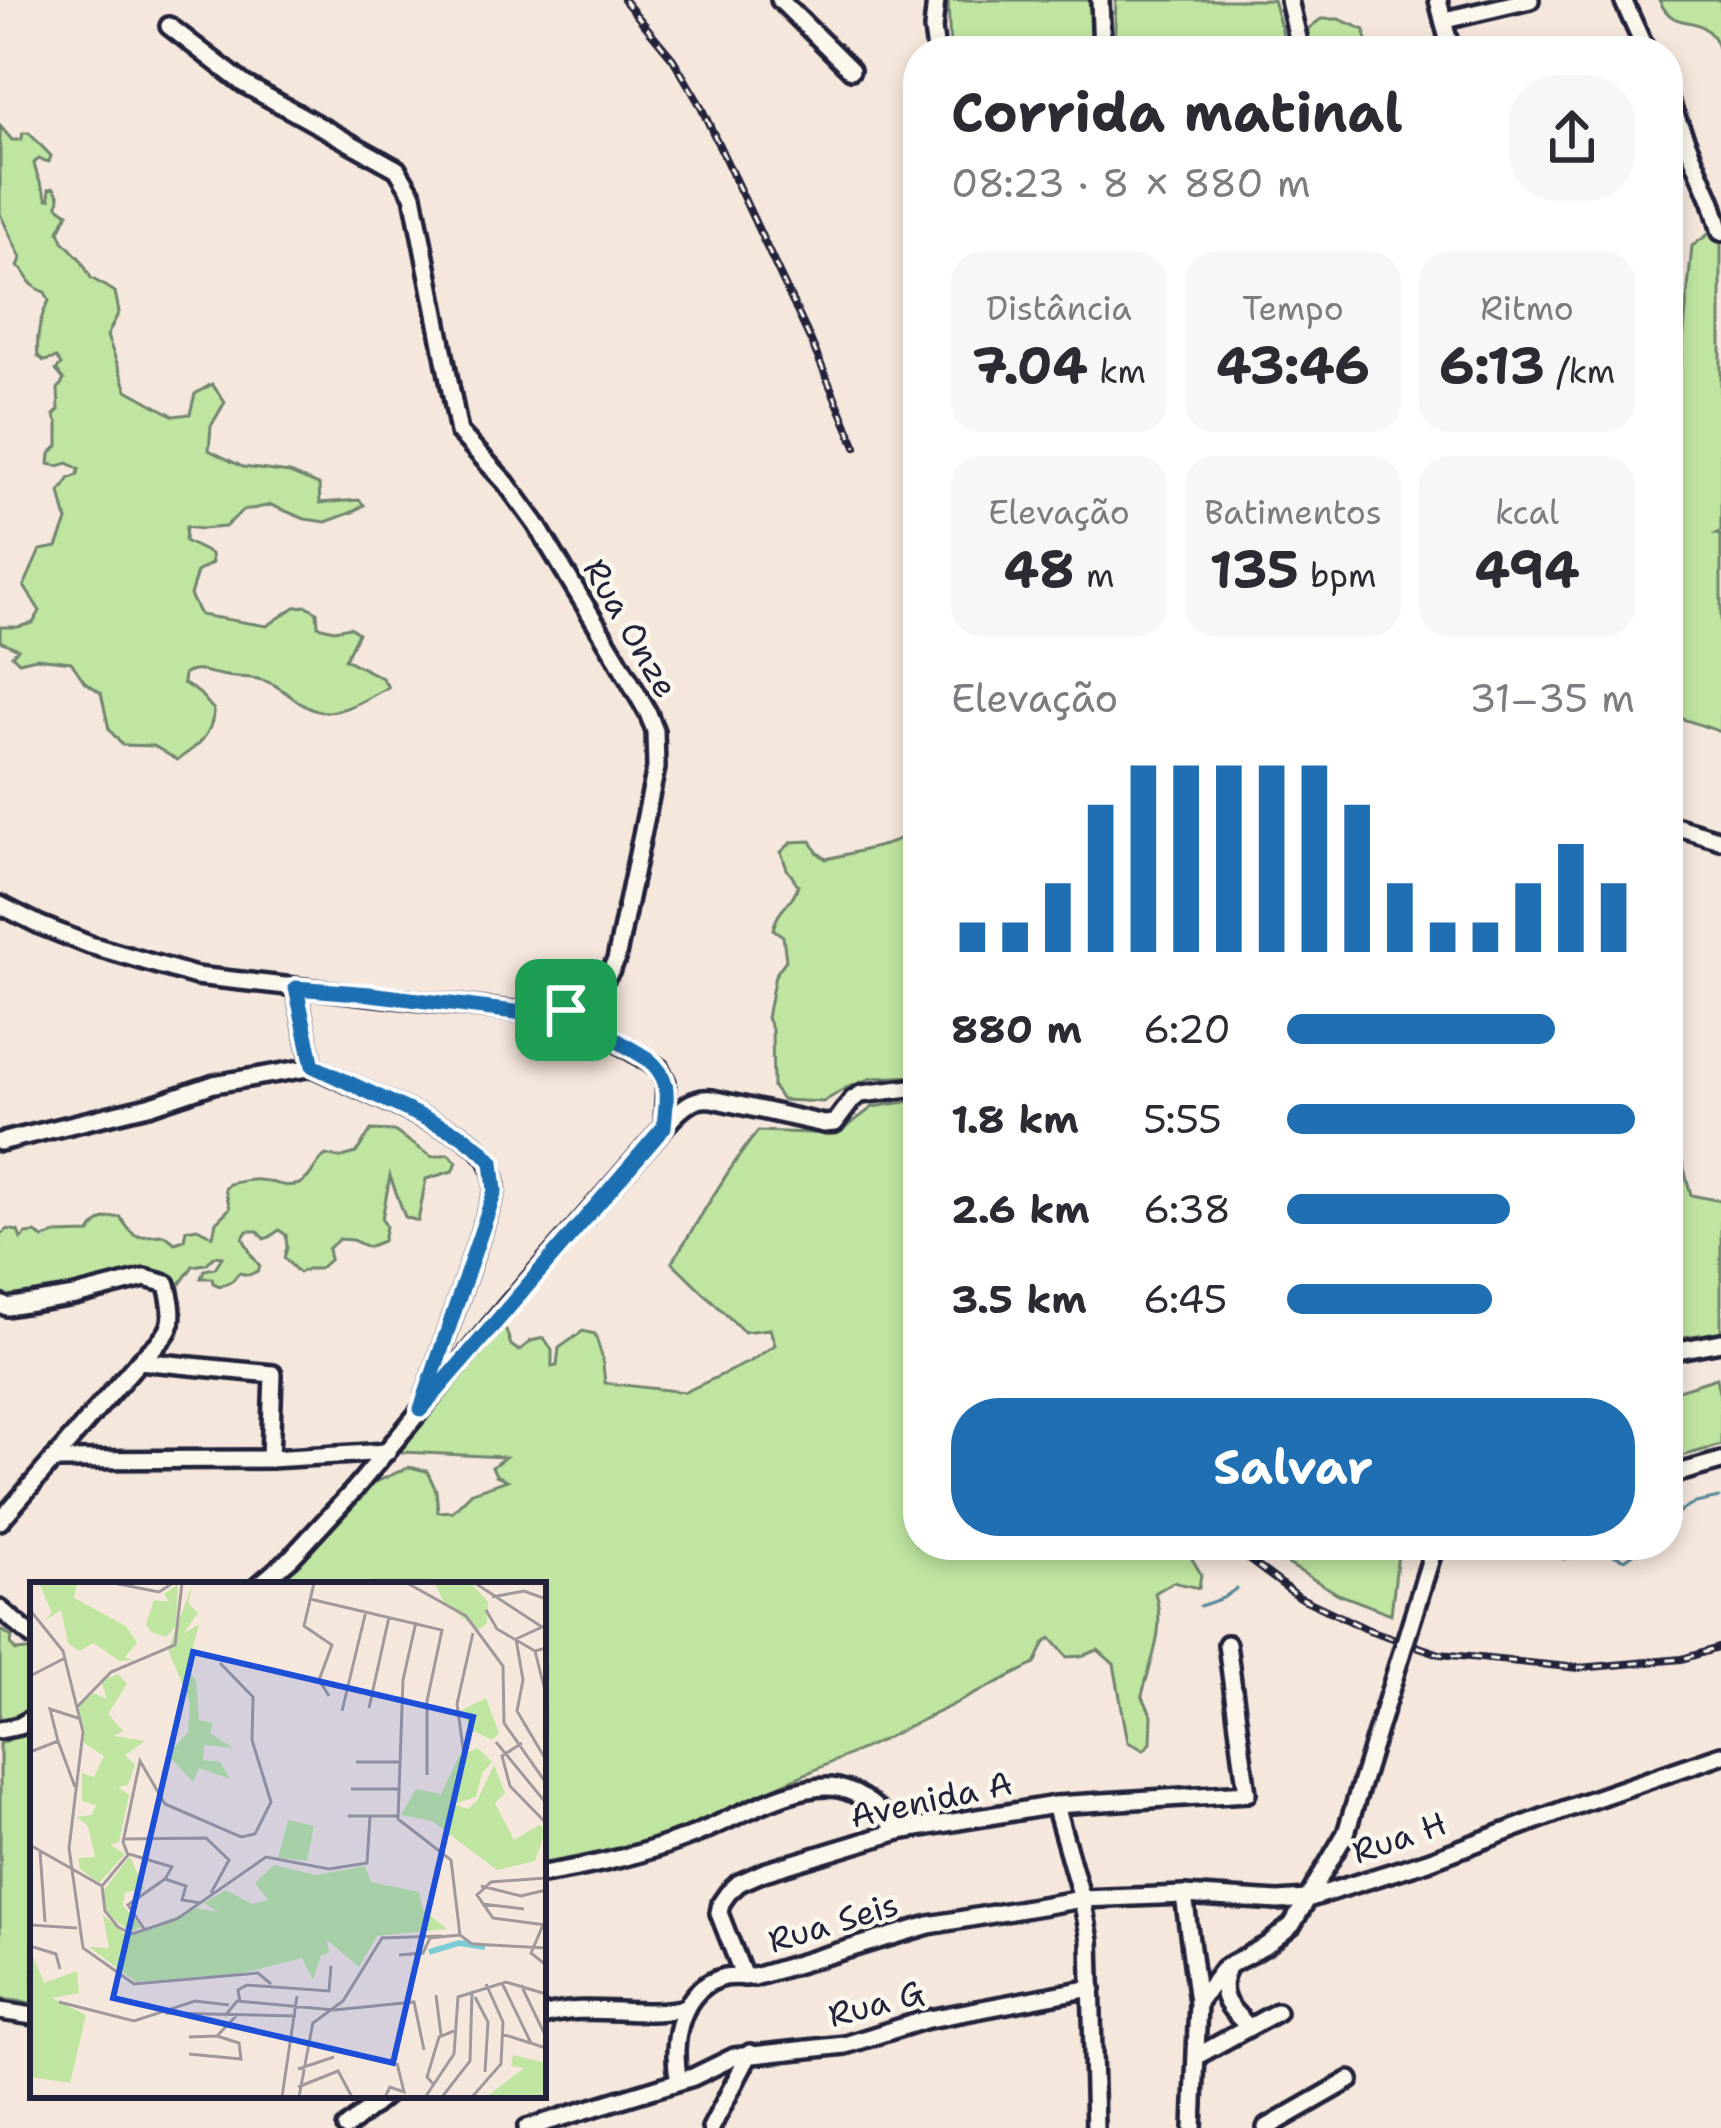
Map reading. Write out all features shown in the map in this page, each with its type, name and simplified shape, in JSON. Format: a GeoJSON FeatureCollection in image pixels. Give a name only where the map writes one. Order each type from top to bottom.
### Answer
{"type":"FeatureCollection","features":[{"type":"Feature","properties":{"kind":"street"},"geometry":{"type":"LineString","coordinates":[[779,0],[851,70]]}},
{"type":"Feature","properties":{"kind":"street"},"geometry":{"type":"LineString","coordinates":[[934,36],[936,0]]}},
{"type":"Feature","properties":{"kind":"street"},"geometry":{"type":"LineString","coordinates":[[1100,0],[1101,36]]}},
{"type":"Feature","properties":{"kind":"street"},"geometry":{"type":"LineString","coordinates":[[1289,0],[1297,36]]}},
{"type":"Feature","properties":{"kind":"street"},"geometry":{"type":"LineString","coordinates":[[1438,0],[1448,36]]}},
{"type":"Feature","properties":{"kind":"street"},"geometry":{"type":"LineString","coordinates":[[1445,20],[1530,0]]}},
{"type":"Feature","properties":{"kind":"street"},"geometry":{"type":"LineString","coordinates":[[1623,0],[1639,36]]}},
{"type":"Feature","properties":{"kind":"street","name":"Rua Onze"},"geometry":{"type":"LineString","coordinates":[[169,26],[244,84],[374,155],[407,182],[459,431],[536,524],[648,713],[655,731],[656,768],[620,947],[607,978],[566,1010]]}},
{"type":"Feature","properties":{"kind":"street"},"geometry":{"type":"LineString","coordinates":[[1683,133],[1721,232]]}},
{"type":"Feature","properties":{"kind":"street"},"geometry":{"type":"LineString","coordinates":[[1683,829],[1721,840]]}},
{"type":"Feature","properties":{"kind":"street"},"geometry":{"type":"LineString","coordinates":[[0,905],[40,926],[177,971],[531,1014],[566,1010],[659,1068],[666,1082],[664,1127]]}},
{"type":"Feature","properties":{"kind":"street"},"geometry":{"type":"LineString","coordinates":[[296,988],[313,1066]]}},
{"type":"Feature","properties":{"kind":"street"},"geometry":{"type":"LineString","coordinates":[[0,1142],[152,1106],[231,1080],[313,1066],[461,1135],[492,1162],[495,1191],[421,1409]]}},
{"type":"Feature","properties":{"kind":"street"},"geometry":{"type":"LineString","coordinates":[[263,1582],[291,1558],[387,1452],[687,1105],[700,1097],[824,1124],[835,1123],[861,1094],[903,1089]]}},
{"type":"Feature","properties":{"kind":"street"},"geometry":{"type":"LineString","coordinates":[[0,1304],[8,1307],[75,1296],[145,1278],[167,1284],[172,1306],[169,1334],[0,1521]]}},
{"type":"Feature","properties":{"kind":"street"},"geometry":{"type":"LineString","coordinates":[[1683,1349],[1721,1342]]}},
{"type":"Feature","properties":{"kind":"street"},"geometry":{"type":"LineString","coordinates":[[140,1361],[273,1374],[270,1459]]}},
{"type":"Feature","properties":{"kind":"street"},"geometry":{"type":"LineString","coordinates":[[53,1460],[270,1459],[387,1452]]}},
{"type":"Feature","properties":{"kind":"street"},"geometry":{"type":"LineString","coordinates":[[1683,1472],[1721,1461]]}},
{"type":"Feature","properties":{"kind":"street"},"geometry":{"type":"LineString","coordinates":[[1198,2002],[1229,1964],[1292,1925],[1346,1833],[1431,1560]]}},
{"type":"Feature","properties":{"kind":"street"},"geometry":{"type":"LineString","coordinates":[[0,1609],[30,1634]]}},
{"type":"Feature","properties":{"kind":"street","name":"Avenida A"},"geometry":{"type":"LineString","coordinates":[[744,1977],[719,1913],[728,1893],[764,1872],[899,1831],[1054,1805],[1247,1793],[1227,1644]]}},
{"type":"Feature","properties":{"kind":"street"},"geometry":{"type":"LineString","coordinates":[[0,1730],[30,1720]]}},
{"type":"Feature","properties":{"kind":"street","name":"Rua H"},"geometry":{"type":"LineString","coordinates":[[1082,1899],[1184,1895],[1307,1899],[1428,1861],[1721,1755]]}},
{"type":"Feature","properties":{"kind":"street"},"geometry":{"type":"LineString","coordinates":[[546,1873],[643,1853],[813,1788],[859,1795],[899,1831]]}},
{"type":"Feature","properties":{"kind":"street"},"geometry":{"type":"LineString","coordinates":[[1054,1805],[1090,1940],[1095,2128]]}},
{"type":"Feature","properties":{"kind":"street"},"geometry":{"type":"LineString","coordinates":[[1184,1895],[1198,2002],[1193,2128]]}},
{"type":"Feature","properties":{"kind":"street","name":"Rua Seis"},"geometry":{"type":"LineString","coordinates":[[686,2008],[703,1988],[724,1977],[768,1973],[929,1924],[1082,1899]]}},
{"type":"Feature","properties":{"kind":"street"},"geometry":{"type":"LineString","coordinates":[[1229,1964],[1221,1992],[1249,2027]]}},
{"type":"Feature","properties":{"kind":"street","name":"Rua G"},"geometry":{"type":"LineString","coordinates":[[527,2128],[693,2077],[734,2056],[820,2049],[924,2020],[1092,1988]]}},
{"type":"Feature","properties":{"kind":"street"},"geometry":{"type":"LineString","coordinates":[[546,2015],[578,2010],[653,2013],[686,2008],[674,2058],[679,2080]]}},
{"type":"Feature","properties":{"kind":"street"},"geometry":{"type":"LineString","coordinates":[[0,2012],[30,2016]]}},
{"type":"Feature","properties":{"kind":"street"},"geometry":{"type":"LineString","coordinates":[[1197,2056],[1277,2012]]}},
{"type":"Feature","properties":{"kind":"street"},"geometry":{"type":"LineString","coordinates":[[711,2128],[750,2053]]}},
{"type":"Feature","properties":{"kind":"street"},"geometry":{"type":"LineString","coordinates":[[1266,2128],[1350,2080]]}},
{"type":"Feature","properties":{"kind":"street"},"geometry":{"type":"LineString","coordinates":[[346,2128],[382,2098]]}},
{"type":"Feature","properties":{"kind":"green space"},"geometry":{"type":"Polygon","coordinates":[[[948,0],[1090,0],[1092,36],[949,36],[948,0]]]}},
{"type":"Feature","properties":{"kind":"green space"},"geometry":{"type":"Polygon","coordinates":[[[1116,0],[1273,0],[1284,36],[1115,36],[1116,0]]]}},
{"type":"Feature","properties":{"kind":"green space"},"geometry":{"type":"Polygon","coordinates":[[[1659,0],[1721,0],[1721,56],[1706,29],[1678,20],[1659,0]]]}},
{"type":"Feature","properties":{"kind":"green space"},"geometry":{"type":"Polygon","coordinates":[[[1321,19],[1339,19],[1365,30],[1365,36],[1309,36],[1308,29],[1321,19]]]}},
{"type":"Feature","properties":{"kind":"green space"},"geometry":{"type":"Polygon","coordinates":[[[0,126],[12,140],[29,133],[51,156],[49,162],[39,159],[34,163],[36,172],[47,199],[49,189],[54,188],[58,206],[68,213],[59,231],[63,241],[91,278],[115,292],[119,312],[107,336],[127,390],[174,416],[190,414],[195,394],[212,384],[225,402],[211,426],[209,450],[243,467],[290,473],[319,485],[320,503],[359,500],[364,505],[326,522],[271,505],[242,511],[225,527],[186,527],[185,541],[211,554],[212,563],[197,572],[190,595],[200,615],[267,626],[295,607],[307,606],[317,612],[318,626],[350,627],[358,633],[345,659],[382,678],[388,687],[350,707],[326,712],[262,680],[189,672],[183,683],[214,710],[202,740],[177,760],[154,746],[122,745],[109,729],[101,693],[84,681],[71,662],[36,658],[19,662],[12,655],[18,649],[0,641],[0,627],[33,623],[40,611],[24,586],[40,550],[57,547],[67,521],[60,492],[79,469],[68,463],[49,464],[58,446],[54,415],[64,380],[56,370],[61,365],[56,358],[44,361],[38,356],[39,327],[49,301],[18,267],[21,258],[0,214],[0,126]]]}},
{"type":"Feature","properties":{"kind":"green space"},"geometry":{"type":"Polygon","coordinates":[[[1721,225],[1721,531],[1716,534],[1721,535],[1721,732],[1683,719],[1683,343],[1692,246],[1721,225]]]}},
{"type":"Feature","properties":{"kind":"green space"},"geometry":{"type":"Polygon","coordinates":[[[903,837],[903,1077],[872,1078],[823,1102],[782,1100],[773,1087],[772,1029],[767,1018],[775,975],[786,960],[783,936],[773,929],[798,885],[781,852],[792,842],[811,841],[826,859],[903,837]]]}},
{"type":"Feature","properties":{"kind":"green space"},"geometry":{"type":"Polygon","coordinates":[[[903,1102],[903,1560],[1193,1560],[1201,1574],[1199,1588],[1173,1582],[1155,1593],[1158,1632],[1142,1695],[1152,1716],[1151,1743],[1144,1750],[1128,1742],[1114,1664],[1098,1650],[1067,1657],[1051,1638],[1035,1664],[880,1741],[683,1828],[620,1851],[546,1863],[546,1582],[276,1582],[365,1487],[409,1467],[427,1471],[436,1490],[438,1512],[453,1511],[472,1492],[507,1480],[492,1467],[505,1457],[402,1452],[400,1446],[503,1322],[511,1345],[519,1351],[544,1338],[552,1350],[552,1367],[557,1366],[559,1348],[583,1331],[595,1334],[605,1383],[685,1392],[775,1345],[770,1329],[744,1332],[672,1262],[758,1131],[837,1134],[873,1107],[903,1102]]]}},
{"type":"Feature","properties":{"kind":"green space"},"geometry":{"type":"Polygon","coordinates":[[[371,1130],[394,1131],[432,1157],[448,1154],[457,1162],[453,1171],[426,1179],[418,1221],[405,1217],[390,1176],[383,1241],[368,1247],[339,1239],[328,1249],[330,1259],[319,1269],[299,1273],[284,1258],[286,1235],[279,1230],[264,1239],[258,1231],[247,1231],[243,1238],[260,1266],[258,1271],[239,1273],[220,1286],[212,1278],[201,1278],[222,1257],[215,1256],[193,1266],[180,1284],[138,1274],[35,1297],[0,1296],[0,1235],[8,1229],[18,1231],[21,1239],[35,1233],[44,1238],[90,1233],[102,1220],[120,1217],[138,1236],[165,1235],[175,1243],[184,1240],[186,1230],[197,1228],[213,1236],[216,1222],[230,1208],[225,1189],[229,1184],[255,1180],[299,1184],[326,1155],[339,1158],[356,1153],[371,1130]]]}},
{"type":"Feature","properties":{"kind":"green space"},"geometry":{"type":"Polygon","coordinates":[[[1683,1165],[1691,1195],[1721,1201],[1721,1332],[1683,1337],[1683,1165]]]}},
{"type":"Feature","properties":{"kind":"green space"},"geometry":{"type":"Polygon","coordinates":[[[1717,1378],[1721,1445],[1683,1456],[1683,1388],[1717,1378]]]}},
{"type":"Feature","properties":{"kind":"green space"},"geometry":{"type":"Polygon","coordinates":[[[1281,1560],[1397,1560],[1391,1614],[1338,1594],[1281,1560]]]}},
{"type":"Feature","properties":{"kind":"green space"},"geometry":{"type":"Polygon","coordinates":[[[0,1629],[12,1637],[16,1651],[30,1652],[30,1710],[0,1721],[0,1629]]]}},
{"type":"Feature","properties":{"kind":"green space"},"geometry":{"type":"Polygon","coordinates":[[[30,1729],[30,2003],[0,1999],[0,1744],[30,1729]]]}},
{"type":"Feature","properties":{"kind":"waterway"},"geometry":{"type":"LineString","coordinates":[[1683,1510],[1719,1498]]}},
{"type":"Feature","properties":{"kind":"waterway"},"geometry":{"type":"LineString","coordinates":[[1200,1606],[1237,1588]]}},
{"type":"Feature","properties":{"kind":"railway"},"geometry":{"type":"LineString","coordinates":[[624,0],[673,59],[699,103],[856,447]]}},
{"type":"Feature","properties":{"kind":"railway"},"geometry":{"type":"LineString","coordinates":[[1249,1560],[1299,1597],[1369,1630],[1440,1654],[1579,1668],[1682,1659],[1721,1647]]}},
{"type":"Feature","properties":{"kind":"route"},"geometry":{"type":"LineString","coordinates":[[296,988],[531,1014],[566,1010],[659,1068],[666,1082],[664,1127],[421,1409],[488,1219],[495,1191],[492,1162],[461,1135],[313,1066],[296,988]]}}]}
